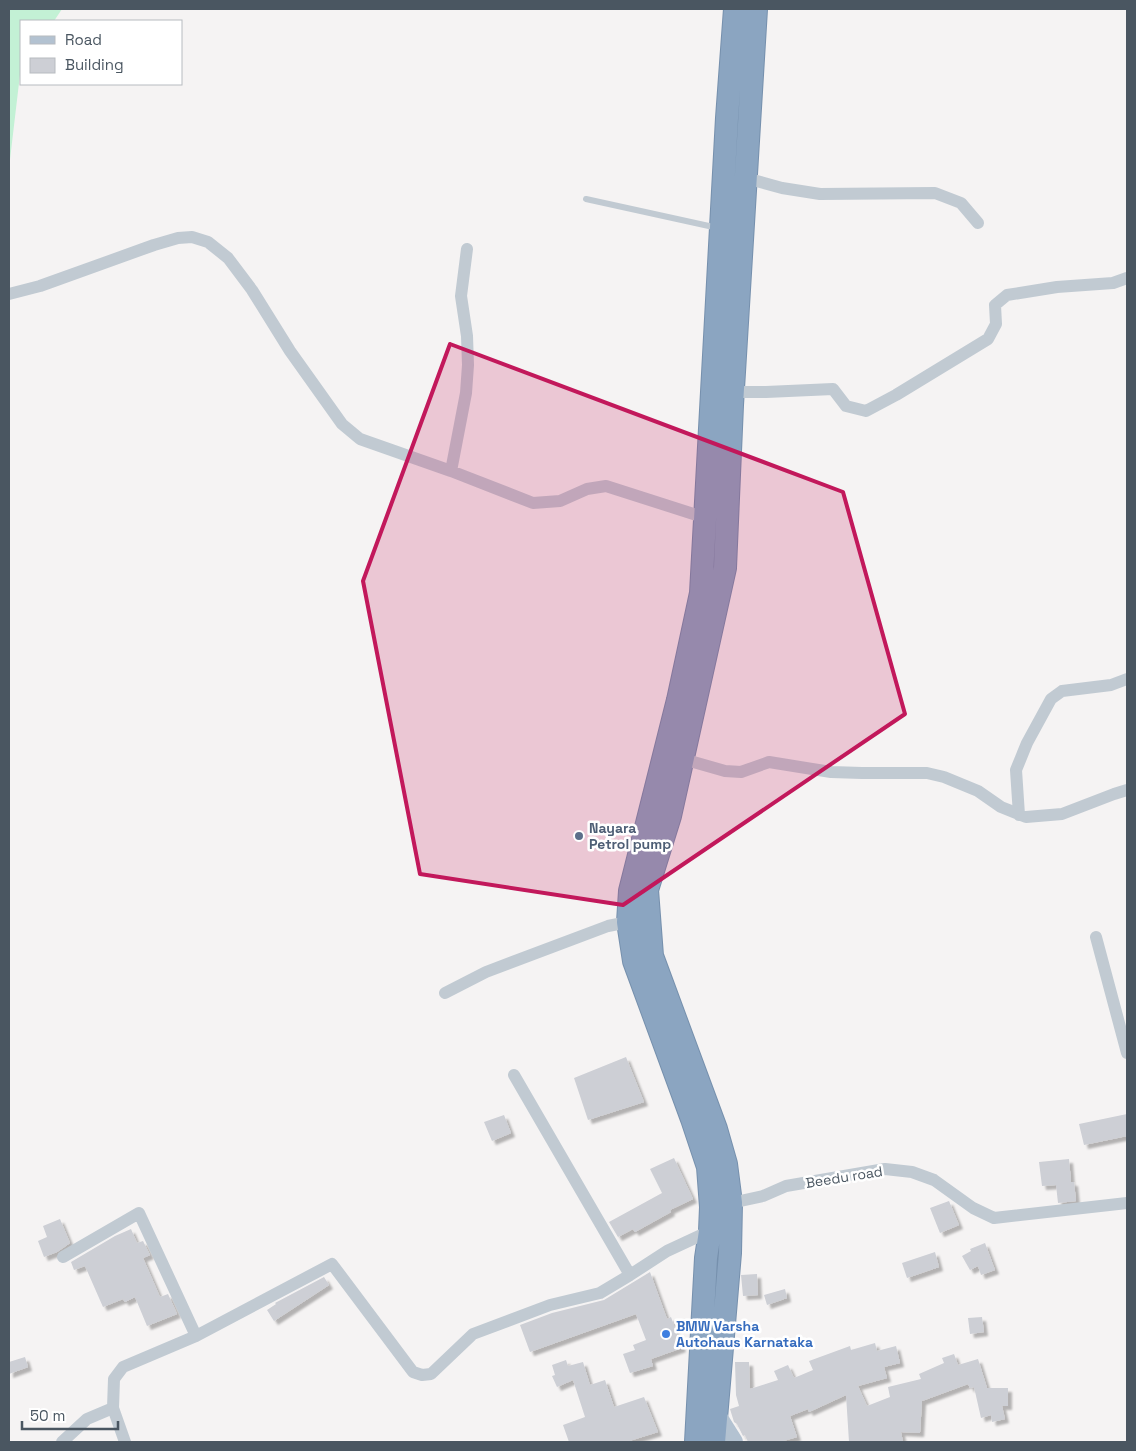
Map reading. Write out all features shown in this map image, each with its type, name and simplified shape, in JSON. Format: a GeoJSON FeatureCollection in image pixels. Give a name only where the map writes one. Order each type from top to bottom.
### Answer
{"type":"FeatureCollection","features":[{"type":"Feature","properties":{"kind":"highway"},"geometry":{"type":"LineString","coordinates":[[714,1442],[707,1414],[706,1258],[711,1207],[708,1167],[634,961],[628,922],[630,891],[678,700],[701,593],[727,118],[735,9]]}},
{"type":"Feature","properties":{"kind":"highway"},"geometry":{"type":"LineString","coordinates":[[696,1442],[707,1414],[730,1253],[731,1202],[726,1164],[716,1129],[652,956],[647,890],[670,816],[725,568],[733,392],[756,9]]}},
{"type":"Feature","properties":{"kind":"main road"},"geometry":{"type":"LineString","coordinates":[[707,1414],[733,1442]]}},
{"type":"Feature","properties":{"kind":"street"},"geometry":{"type":"LineString","coordinates":[[746,178],[782,188],[820,194],[935,193],[961,203],[978,223]]}},
{"type":"Feature","properties":{"kind":"street"},"geometry":{"type":"LineString","coordinates":[[9,294],[40,286],[178,238],[192,237],[208,242],[228,258],[252,290],[290,351],[342,424],[360,439],[452,471],[533,503],[560,501],[587,489],[606,486],[706,518]]}},
{"type":"Feature","properties":{"kind":"street"},"geometry":{"type":"LineString","coordinates":[[452,471],[468,374],[467,336],[460,296],[467,249]]}},
{"type":"Feature","properties":{"kind":"street"},"geometry":{"type":"LineString","coordinates":[[733,392],[833,389],[846,406],[866,411],[988,339],[996,324],[994,304],[1007,295],[1057,287],[1113,283],[1127,278]]}},
{"type":"Feature","properties":{"kind":"street"},"geometry":{"type":"LineString","coordinates":[[1020,815],[1016,770],[1031,735],[1051,699],[1062,691],[1111,685],[1127,678]]}},
{"type":"Feature","properties":{"kind":"street"},"geometry":{"type":"LineString","coordinates":[[683,759],[725,771],[741,772],[768,762],[831,772],[927,773],[944,777],[978,792],[1001,807],[1026,817],[1062,814],[1127,790]]}},
{"type":"Feature","properties":{"kind":"street"},"geometry":{"type":"LineString","coordinates":[[445,993],[486,972],[608,926],[628,922]]}},
{"type":"Feature","properties":{"kind":"street"},"geometry":{"type":"LineString","coordinates":[[1096,937],[1127,1052]]}},
{"type":"Feature","properties":{"kind":"street"},"geometry":{"type":"LineString","coordinates":[[514,1075],[630,1275]]}},
{"type":"Feature","properties":{"kind":"street","name":"Beedu road"},"geometry":{"type":"LineString","coordinates":[[731,1202],[763,1196],[786,1186],[885,1169],[912,1172],[934,1180],[973,1208],[994,1218],[1127,1203]]}},
{"type":"Feature","properties":{"kind":"street"},"geometry":{"type":"LineString","coordinates":[[62,1257],[139,1213],[196,1336]]}},
{"type":"Feature","properties":{"kind":"street"},"geometry":{"type":"LineString","coordinates":[[125,1442],[113,1408],[114,1379],[123,1367],[196,1336],[332,1264],[413,1372],[422,1375],[431,1374],[473,1334],[550,1305],[600,1293],[667,1251],[710,1231]]}},
{"type":"Feature","properties":{"kind":"street"},"geometry":{"type":"LineString","coordinates":[[62,1442],[87,1419],[113,1408]]}},
{"type":"Feature","properties":{"kind":"lane"},"geometry":{"type":"LineString","coordinates":[[586,199],[721,229]]}},
{"type":"Feature","properties":{"kind":"highlighted area"},"geometry":{"type":"Polygon","coordinates":[[[450,344],[843,492],[905,714],[623,905],[420,874],[363,581],[450,344]]]}},
{"type":"Feature","properties":{"kind":"green space"},"geometry":{"type":"Polygon","coordinates":[[[9,9],[62,9],[55,20],[20,20],[20,74],[9,168],[9,9]]]}},
{"type":"Feature","properties":{"kind":"building"},"geometry":{"type":"Polygon","coordinates":[[[626,1057],[644,1102],[588,1120],[574,1078],[626,1057]]]}},
{"type":"Feature","properties":{"kind":"building"},"geometry":{"type":"Polygon","coordinates":[[[1127,1114],[1127,1136],[1084,1145],[1079,1124],[1127,1114]]]}},
{"type":"Feature","properties":{"kind":"building"},"geometry":{"type":"Polygon","coordinates":[[[504,1115],[511,1133],[492,1141],[484,1122],[504,1115]]]}},
{"type":"Feature","properties":{"kind":"building"},"geometry":{"type":"Polygon","coordinates":[[[674,1158],[693,1199],[670,1210],[671,1212],[635,1232],[633,1229],[618,1237],[609,1222],[662,1193],[650,1169],[674,1158]]]}},
{"type":"Feature","properties":{"kind":"building"},"geometry":{"type":"Polygon","coordinates":[[[1069,1159],[1071,1182],[1074,1182],[1076,1201],[1058,1203],[1056,1185],[1042,1186],[1039,1162],[1069,1159]]]}},
{"type":"Feature","properties":{"kind":"building"},"geometry":{"type":"Polygon","coordinates":[[[949,1201],[959,1225],[940,1233],[930,1208],[949,1201]]]}},
{"type":"Feature","properties":{"kind":"building"},"geometry":{"type":"Polygon","coordinates":[[[60,1219],[70,1243],[57,1252],[44,1257],[38,1241],[47,1237],[43,1226],[60,1219]]]}},
{"type":"Feature","properties":{"kind":"building"},"geometry":{"type":"Polygon","coordinates":[[[131,1229],[137,1243],[143,1241],[150,1255],[143,1258],[160,1297],[168,1294],[177,1314],[147,1326],[135,1297],[125,1302],[123,1299],[103,1307],[85,1266],[74,1270],[71,1262],[115,1236],[131,1229]]]}},
{"type":"Feature","properties":{"kind":"building"},"geometry":{"type":"Polygon","coordinates":[[[985,1243],[995,1270],[981,1275],[978,1266],[970,1270],[962,1256],[971,1251],[970,1249],[985,1243]]]}},
{"type":"Feature","properties":{"kind":"building"},"geometry":{"type":"Polygon","coordinates":[[[935,1252],[939,1267],[907,1278],[902,1263],[935,1252]]]}},
{"type":"Feature","properties":{"kind":"building"},"geometry":{"type":"Polygon","coordinates":[[[650,1272],[667,1319],[671,1317],[682,1348],[651,1359],[653,1366],[630,1373],[623,1354],[635,1350],[633,1345],[646,1340],[636,1314],[530,1352],[520,1325],[552,1313],[604,1300],[650,1272]]]}},
{"type":"Feature","properties":{"kind":"building"},"geometry":{"type":"Polygon","coordinates":[[[757,1274],[758,1295],[743,1296],[741,1275],[757,1274]]]}},
{"type":"Feature","properties":{"kind":"building"},"geometry":{"type":"Polygon","coordinates":[[[324,1277],[329,1285],[274,1321],[267,1310],[275,1303],[324,1277]]]}},
{"type":"Feature","properties":{"kind":"building"},"geometry":{"type":"Polygon","coordinates":[[[785,1289],[787,1298],[767,1305],[764,1295],[785,1289]]]}},
{"type":"Feature","properties":{"kind":"building"},"geometry":{"type":"Polygon","coordinates":[[[982,1317],[984,1332],[970,1334],[968,1318],[982,1317]]]}},
{"type":"Feature","properties":{"kind":"building"},"geometry":{"type":"Polygon","coordinates":[[[875,1343],[877,1351],[896,1346],[900,1363],[884,1367],[887,1378],[858,1386],[867,1406],[890,1397],[888,1387],[921,1379],[919,1374],[944,1363],[942,1358],[954,1354],[958,1365],[978,1359],[987,1388],[1008,1388],[1008,1406],[1002,1406],[1005,1419],[992,1422],[991,1415],[981,1418],[974,1387],[970,1388],[968,1384],[922,1401],[920,1433],[901,1432],[903,1442],[849,1442],[846,1395],[809,1412],[808,1409],[790,1416],[797,1437],[780,1442],[748,1442],[745,1435],[743,1436],[734,1422],[730,1409],[739,1406],[736,1395],[735,1362],[749,1362],[750,1389],[778,1380],[774,1371],[788,1365],[794,1378],[813,1370],[809,1361],[850,1346],[851,1350],[875,1343]]]}},
{"type":"Feature","properties":{"kind":"building"},"geometry":{"type":"Polygon","coordinates":[[[25,1357],[28,1367],[9,1374],[9,1362],[25,1357]]]}},
{"type":"Feature","properties":{"kind":"building"},"geometry":{"type":"Polygon","coordinates":[[[566,1360],[568,1366],[583,1362],[590,1385],[605,1380],[614,1407],[644,1397],[658,1432],[626,1442],[569,1442],[563,1425],[585,1417],[573,1380],[557,1387],[552,1376],[555,1375],[552,1365],[566,1360]]]}},
{"type":"Feature","properties":{"kind":"place","name":"Nayara Petrol pump"},"geometry":{"type":"Point","coordinates":[579,836]}},
{"type":"Feature","properties":{"kind":"place","name":"BMW Varsha Autohaus Karnataka"},"geometry":{"type":"Point","coordinates":[666,1334]}}]}
